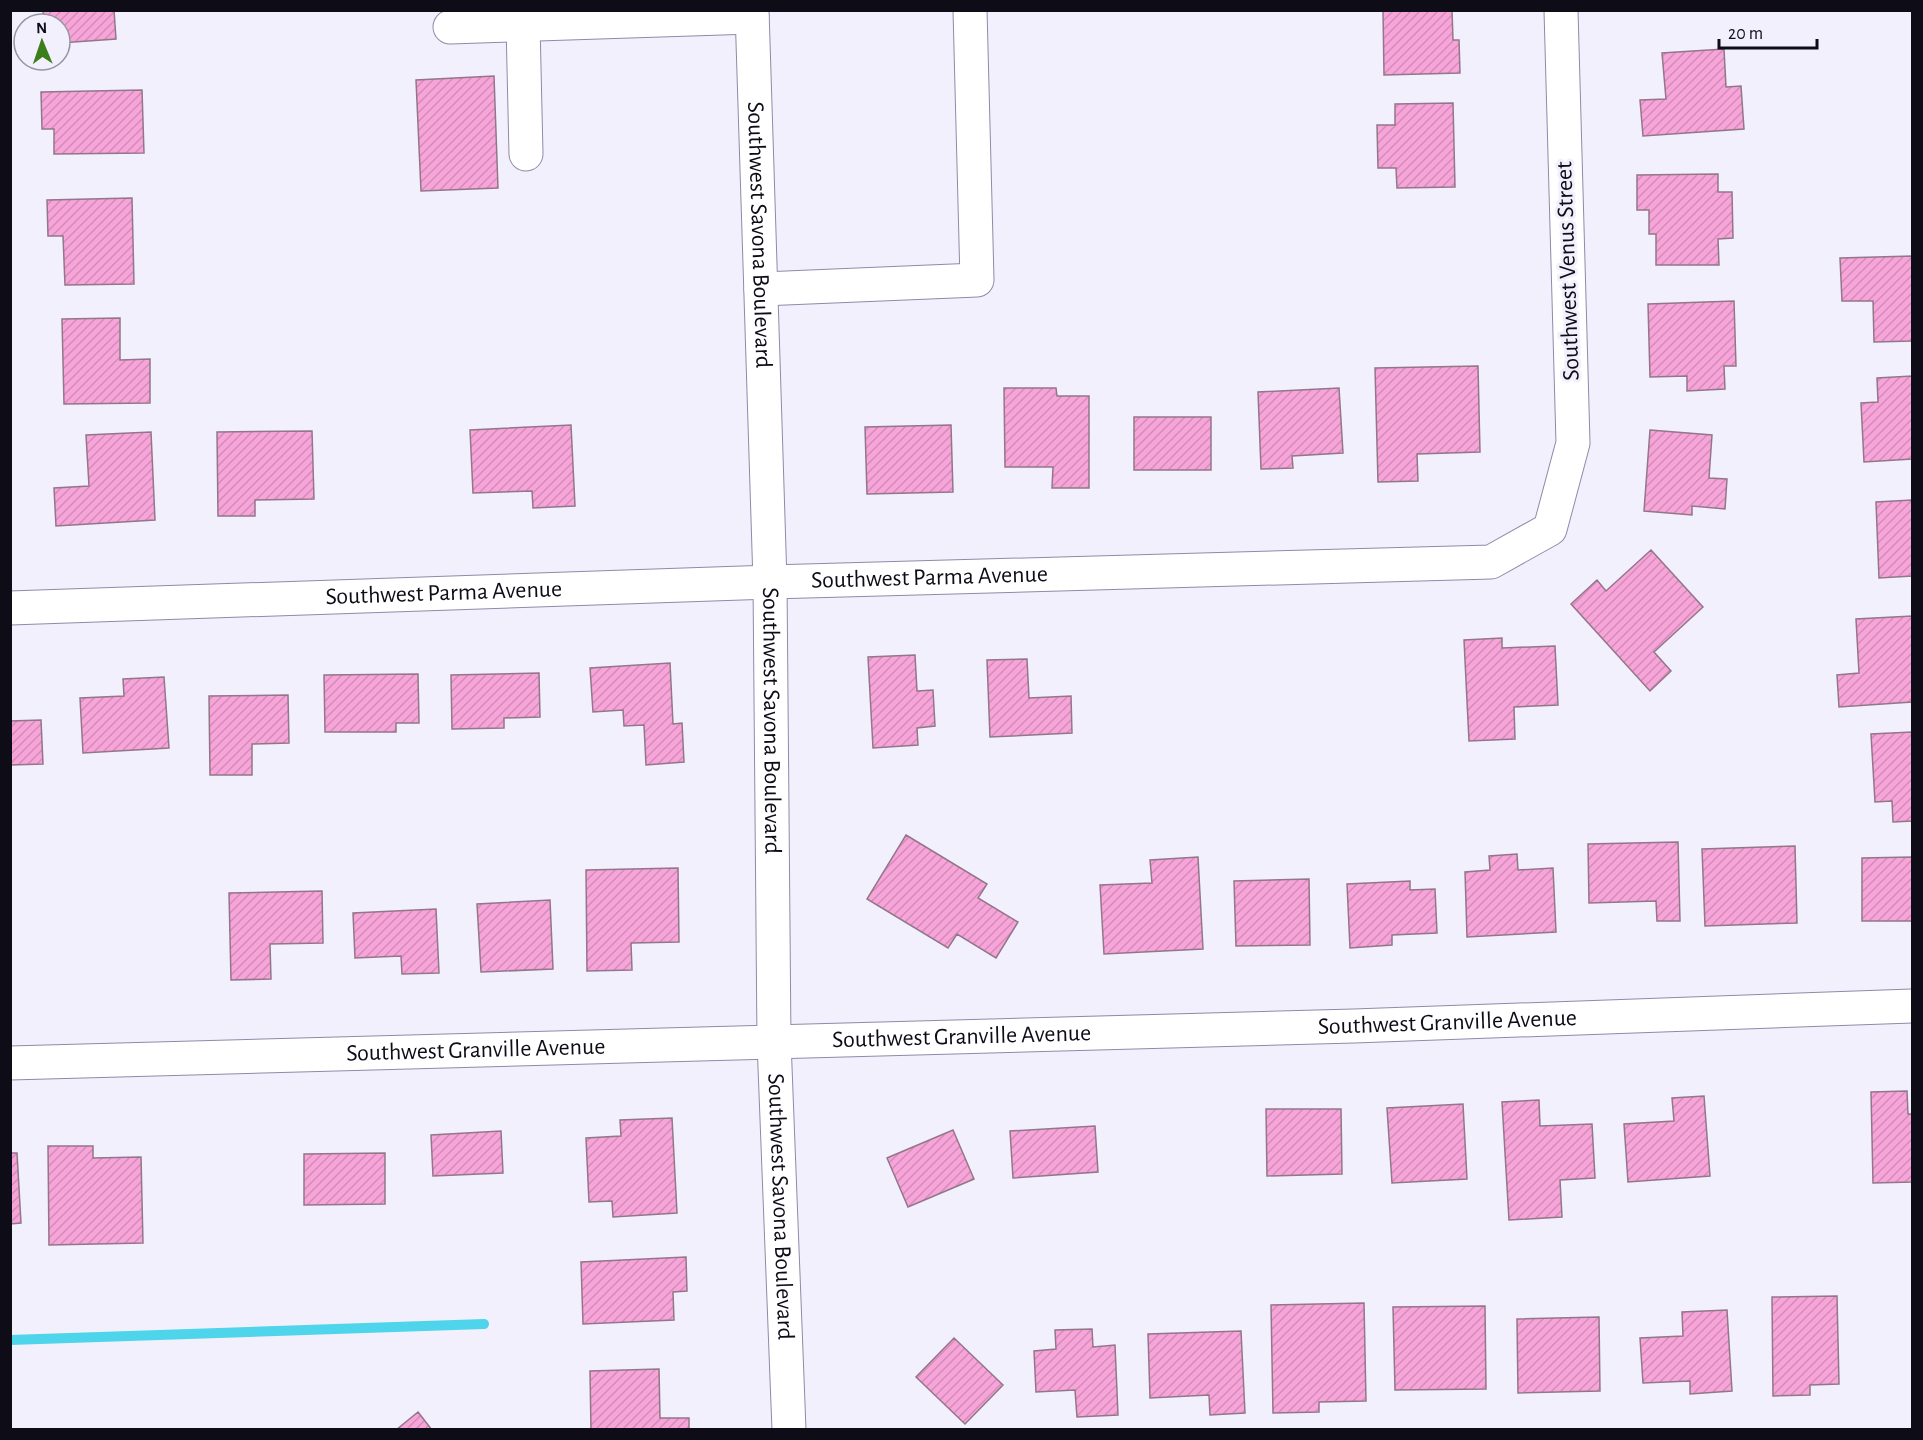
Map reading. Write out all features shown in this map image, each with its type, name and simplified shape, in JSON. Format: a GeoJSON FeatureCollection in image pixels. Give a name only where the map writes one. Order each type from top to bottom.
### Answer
{"type":"FeatureCollection","features":[{"type":"Feature","properties":{"kind":"street"},"geometry":{"type":"LineString","coordinates":[[761,289],[977,280],[970,10]]}},
{"type":"Feature","properties":{"kind":"street","name":"Southwest Venus Street"},"geometry":{"type":"LineString","coordinates":[[1550,529],[1573,443],[1561,10]]}},
{"type":"Feature","properties":{"kind":"street"},"geometry":{"type":"LineString","coordinates":[[450,27],[752,14]]}},
{"type":"Feature","properties":{"kind":"street","name":"Southwest Savona Boulevard"},"geometry":{"type":"LineString","coordinates":[[752,14],[770,582],[774,1041],[789,1430]]}},
{"type":"Feature","properties":{"kind":"street"},"geometry":{"type":"LineString","coordinates":[[523,24],[526,154]]}},
{"type":"Feature","properties":{"kind":"street","name":"Southwest Parma Avenue"},"geometry":{"type":"LineString","coordinates":[[10,608],[770,582],[1491,562],[1550,529]]}},
{"type":"Feature","properties":{"kind":"street","name":"Southwest Granville Avenue"},"geometry":{"type":"LineString","coordinates":[[10,1063],[1354,1026],[1912,1006]]}},
{"type":"Feature","properties":{"kind":"building"},"geometry":{"type":"Polygon","coordinates":[[[43,10],[114,10],[116,39],[72,42],[72,12],[43,12],[43,10]]]}},
{"type":"Feature","properties":{"kind":"building"},"geometry":{"type":"Polygon","coordinates":[[[1383,10],[1452,10],[1453,40],[1459,40],[1460,73],[1384,75],[1383,10]]]}},
{"type":"Feature","properties":{"kind":"building"},"geometry":{"type":"Polygon","coordinates":[[[1724,49],[1726,87],[1741,86],[1744,129],[1643,136],[1640,100],[1666,99],[1662,53],[1724,49]]]}},
{"type":"Feature","properties":{"kind":"building"},"geometry":{"type":"Polygon","coordinates":[[[494,76],[498,188],[421,191],[416,80],[494,76]]]}},
{"type":"Feature","properties":{"kind":"building"},"geometry":{"type":"Polygon","coordinates":[[[142,90],[144,153],[54,154],[54,129],[42,129],[41,92],[142,90]]]}},
{"type":"Feature","properties":{"kind":"building"},"geometry":{"type":"Polygon","coordinates":[[[1453,103],[1455,187],[1397,188],[1396,168],[1378,168],[1377,125],[1395,125],[1395,104],[1453,103]]]}},
{"type":"Feature","properties":{"kind":"building"},"geometry":{"type":"Polygon","coordinates":[[[1718,174],[1718,192],[1732,192],[1733,238],[1718,239],[1719,265],[1656,265],[1656,234],[1649,234],[1649,210],[1637,210],[1637,175],[1718,174]]]}},
{"type":"Feature","properties":{"kind":"building"},"geometry":{"type":"Polygon","coordinates":[[[132,198],[134,284],[65,285],[63,236],[48,236],[47,200],[132,198]]]}},
{"type":"Feature","properties":{"kind":"building"},"geometry":{"type":"Polygon","coordinates":[[[1912,256],[1912,341],[1874,342],[1873,301],[1842,301],[1840,258],[1912,256]]]}},
{"type":"Feature","properties":{"kind":"building"},"geometry":{"type":"Polygon","coordinates":[[[1734,301],[1736,366],[1724,366],[1725,389],[1687,391],[1687,376],[1650,377],[1648,304],[1734,301]]]}},
{"type":"Feature","properties":{"kind":"building"},"geometry":{"type":"Polygon","coordinates":[[[120,318],[120,360],[150,359],[150,403],[64,404],[62,319],[120,318]]]}},
{"type":"Feature","properties":{"kind":"building"},"geometry":{"type":"Polygon","coordinates":[[[1478,366],[1480,452],[1417,454],[1418,481],[1378,482],[1375,368],[1478,366]]]}},
{"type":"Feature","properties":{"kind":"building"},"geometry":{"type":"Polygon","coordinates":[[[1912,376],[1912,459],[1864,462],[1861,403],[1878,402],[1877,378],[1912,376]]]}},
{"type":"Feature","properties":{"kind":"building"},"geometry":{"type":"Polygon","coordinates":[[[1004,388],[1056,388],[1057,396],[1089,396],[1089,488],[1052,488],[1053,467],[1005,467],[1004,388]]]}},
{"type":"Feature","properties":{"kind":"building"},"geometry":{"type":"Polygon","coordinates":[[[1339,388],[1343,453],[1292,456],[1293,468],[1261,469],[1258,392],[1339,388]]]}},
{"type":"Feature","properties":{"kind":"building"},"geometry":{"type":"Polygon","coordinates":[[[1134,417],[1211,417],[1211,470],[1134,470],[1134,417]]]}},
{"type":"Feature","properties":{"kind":"building"},"geometry":{"type":"Polygon","coordinates":[[[571,425],[575,506],[533,508],[532,491],[473,493],[470,430],[571,425]]]}},
{"type":"Feature","properties":{"kind":"building"},"geometry":{"type":"Polygon","coordinates":[[[951,425],[953,492],[867,494],[865,427],[951,425]]]}},
{"type":"Feature","properties":{"kind":"building"},"geometry":{"type":"Polygon","coordinates":[[[1650,430],[1712,435],[1709,478],[1727,479],[1725,509],[1692,506],[1692,515],[1644,511],[1650,430]]]}},
{"type":"Feature","properties":{"kind":"building"},"geometry":{"type":"Polygon","coordinates":[[[312,431],[314,499],[255,500],[255,516],[218,516],[217,432],[312,431]]]}},
{"type":"Feature","properties":{"kind":"building"},"geometry":{"type":"Polygon","coordinates":[[[151,432],[155,520],[56,526],[54,488],[89,486],[86,435],[151,432]]]}},
{"type":"Feature","properties":{"kind":"building"},"geometry":{"type":"Polygon","coordinates":[[[1912,500],[1912,576],[1879,578],[1876,502],[1912,500]]]}},
{"type":"Feature","properties":{"kind":"building"},"geometry":{"type":"Polygon","coordinates":[[[1651,550],[1703,607],[1654,652],[1671,671],[1650,691],[1571,604],[1597,580],[1606,591],[1651,550]]]}},
{"type":"Feature","properties":{"kind":"building"},"geometry":{"type":"Polygon","coordinates":[[[1912,616],[1912,702],[1839,707],[1837,675],[1859,673],[1856,619],[1912,616]]]}},
{"type":"Feature","properties":{"kind":"building"},"geometry":{"type":"Polygon","coordinates":[[[1502,638],[1502,648],[1555,646],[1558,705],[1514,707],[1515,739],[1469,741],[1464,640],[1502,638]]]}},
{"type":"Feature","properties":{"kind":"building"},"geometry":{"type":"Polygon","coordinates":[[[915,655],[917,691],[933,690],[935,726],[917,728],[918,745],[873,748],[868,657],[915,655]]]}},
{"type":"Feature","properties":{"kind":"building"},"geometry":{"type":"Polygon","coordinates":[[[1027,659],[1029,698],[1071,696],[1072,733],[990,737],[987,660],[1027,659]]]}},
{"type":"Feature","properties":{"kind":"building"},"geometry":{"type":"Polygon","coordinates":[[[670,663],[673,724],[682,723],[684,762],[646,765],[644,725],[624,726],[623,710],[593,712],[590,668],[670,663]]]}},
{"type":"Feature","properties":{"kind":"building"},"geometry":{"type":"Polygon","coordinates":[[[539,673],[540,717],[504,718],[504,728],[452,729],[451,675],[539,673]]]}},
{"type":"Feature","properties":{"kind":"building"},"geometry":{"type":"Polygon","coordinates":[[[418,674],[419,723],[396,723],[396,732],[325,732],[324,675],[418,674]]]}},
{"type":"Feature","properties":{"kind":"building"},"geometry":{"type":"Polygon","coordinates":[[[164,677],[169,748],[83,753],[80,698],[124,696],[123,679],[164,677]]]}},
{"type":"Feature","properties":{"kind":"building"},"geometry":{"type":"Polygon","coordinates":[[[288,695],[289,743],[252,744],[252,775],[210,775],[209,696],[288,695]]]}},
{"type":"Feature","properties":{"kind":"building"},"geometry":{"type":"Polygon","coordinates":[[[41,720],[43,764],[10,765],[10,721],[41,720]]]}},
{"type":"Feature","properties":{"kind":"building"},"geometry":{"type":"Polygon","coordinates":[[[1912,732],[1912,821],[1893,822],[1892,801],[1875,802],[1871,734],[1912,732]]]}},
{"type":"Feature","properties":{"kind":"building"},"geometry":{"type":"Polygon","coordinates":[[[906,835],[987,884],[978,898],[1018,922],[996,958],[957,934],[948,948],[867,899],[906,835]]]}},
{"type":"Feature","properties":{"kind":"building"},"geometry":{"type":"Polygon","coordinates":[[[1678,842],[1680,921],[1657,921],[1656,901],[1589,903],[1588,844],[1678,842]]]}},
{"type":"Feature","properties":{"kind":"building"},"geometry":{"type":"Polygon","coordinates":[[[1795,846],[1797,923],[1705,926],[1702,849],[1795,846]]]}},
{"type":"Feature","properties":{"kind":"building"},"geometry":{"type":"Polygon","coordinates":[[[1517,854],[1518,870],[1553,868],[1556,932],[1467,937],[1465,872],[1490,870],[1489,856],[1517,854]]]}},
{"type":"Feature","properties":{"kind":"building"},"geometry":{"type":"Polygon","coordinates":[[[1198,857],[1203,949],[1104,954],[1100,885],[1152,883],[1150,860],[1198,857]]]}},
{"type":"Feature","properties":{"kind":"building"},"geometry":{"type":"Polygon","coordinates":[[[1912,857],[1912,921],[1862,921],[1862,858],[1912,857]]]}},
{"type":"Feature","properties":{"kind":"building"},"geometry":{"type":"Polygon","coordinates":[[[678,868],[679,942],[631,943],[632,970],[587,971],[586,870],[678,868]]]}},
{"type":"Feature","properties":{"kind":"building"},"geometry":{"type":"Polygon","coordinates":[[[1309,879],[1310,945],[1236,946],[1234,881],[1309,879]]]}},
{"type":"Feature","properties":{"kind":"building"},"geometry":{"type":"Polygon","coordinates":[[[1410,881],[1410,890],[1435,889],[1437,933],[1392,935],[1392,945],[1350,948],[1347,884],[1410,881]]]}},
{"type":"Feature","properties":{"kind":"building"},"geometry":{"type":"Polygon","coordinates":[[[322,891],[323,943],[270,944],[271,979],[231,980],[229,893],[322,891]]]}},
{"type":"Feature","properties":{"kind":"building"},"geometry":{"type":"Polygon","coordinates":[[[550,900],[553,969],[481,972],[477,904],[550,900]]]}},
{"type":"Feature","properties":{"kind":"building"},"geometry":{"type":"Polygon","coordinates":[[[436,909],[439,973],[402,974],[401,956],[355,958],[353,913],[436,909]]]}},
{"type":"Feature","properties":{"kind":"building"},"geometry":{"type":"Polygon","coordinates":[[[1907,1091],[1908,1114],[1912,1114],[1912,1182],[1873,1183],[1871,1092],[1907,1091]]]}},
{"type":"Feature","properties":{"kind":"building"},"geometry":{"type":"Polygon","coordinates":[[[1704,1096],[1710,1176],[1628,1182],[1624,1124],[1674,1121],[1672,1098],[1704,1096]]]}},
{"type":"Feature","properties":{"kind":"building"},"geometry":{"type":"Polygon","coordinates":[[[1539,1100],[1540,1126],[1592,1124],[1595,1178],[1560,1180],[1562,1217],[1509,1220],[1502,1102],[1539,1100]]]}},
{"type":"Feature","properties":{"kind":"building"},"geometry":{"type":"Polygon","coordinates":[[[1463,1104],[1467,1179],[1392,1183],[1387,1108],[1463,1104]]]}},
{"type":"Feature","properties":{"kind":"building"},"geometry":{"type":"Polygon","coordinates":[[[1266,1109],[1341,1109],[1342,1174],[1267,1176],[1266,1109]]]}},
{"type":"Feature","properties":{"kind":"building"},"geometry":{"type":"Polygon","coordinates":[[[672,1118],[677,1213],[613,1217],[612,1201],[589,1202],[586,1138],[621,1136],[620,1120],[672,1118]]]}},
{"type":"Feature","properties":{"kind":"building"},"geometry":{"type":"Polygon","coordinates":[[[1095,1126],[1098,1172],[1013,1178],[1010,1131],[1095,1126]]]}},
{"type":"Feature","properties":{"kind":"building"},"geometry":{"type":"Polygon","coordinates":[[[953,1130],[974,1179],[908,1207],[887,1158],[953,1130]]]}},
{"type":"Feature","properties":{"kind":"building"},"geometry":{"type":"Polygon","coordinates":[[[501,1131],[503,1173],[433,1176],[431,1135],[501,1131]]]}},
{"type":"Feature","properties":{"kind":"building"},"geometry":{"type":"Polygon","coordinates":[[[48,1146],[93,1146],[93,1158],[141,1157],[143,1243],[49,1245],[48,1146]]]}},
{"type":"Feature","properties":{"kind":"building"},"geometry":{"type":"Polygon","coordinates":[[[10,1153],[17,1153],[21,1223],[10,1224],[10,1153]]]}},
{"type":"Feature","properties":{"kind":"building"},"geometry":{"type":"Polygon","coordinates":[[[385,1153],[385,1204],[304,1205],[304,1154],[385,1153]]]}},
{"type":"Feature","properties":{"kind":"building"},"geometry":{"type":"Polygon","coordinates":[[[686,1257],[687,1291],[673,1292],[674,1320],[583,1324],[581,1262],[686,1257]]]}},
{"type":"Feature","properties":{"kind":"building"},"geometry":{"type":"Polygon","coordinates":[[[1837,1296],[1839,1384],[1810,1385],[1810,1395],[1773,1396],[1772,1297],[1837,1296]]]}},
{"type":"Feature","properties":{"kind":"building"},"geometry":{"type":"Polygon","coordinates":[[[1364,1303],[1366,1401],[1319,1402],[1319,1412],[1273,1413],[1271,1305],[1364,1303]]]}},
{"type":"Feature","properties":{"kind":"building"},"geometry":{"type":"Polygon","coordinates":[[[1485,1306],[1486,1389],[1395,1390],[1393,1307],[1485,1306]]]}},
{"type":"Feature","properties":{"kind":"building"},"geometry":{"type":"Polygon","coordinates":[[[1727,1310],[1732,1391],[1690,1394],[1690,1381],[1643,1383],[1640,1338],[1683,1336],[1682,1312],[1727,1310]]]}},
{"type":"Feature","properties":{"kind":"building"},"geometry":{"type":"Polygon","coordinates":[[[1599,1317],[1600,1391],[1518,1393],[1517,1319],[1599,1317]]]}},
{"type":"Feature","properties":{"kind":"building"},"geometry":{"type":"Polygon","coordinates":[[[1092,1329],[1093,1347],[1115,1345],[1118,1415],[1077,1417],[1075,1390],[1036,1392],[1034,1351],[1056,1349],[1055,1330],[1092,1329]]]}},
{"type":"Feature","properties":{"kind":"building"},"geometry":{"type":"Polygon","coordinates":[[[1241,1331],[1245,1413],[1210,1415],[1209,1395],[1150,1398],[1148,1334],[1241,1331]]]}},
{"type":"Feature","properties":{"kind":"building"},"geometry":{"type":"Polygon","coordinates":[[[954,1338],[1003,1385],[965,1424],[916,1377],[954,1338]]]}},
{"type":"Feature","properties":{"kind":"building"},"geometry":{"type":"Polygon","coordinates":[[[659,1369],[660,1418],[689,1418],[689,1430],[591,1430],[590,1371],[659,1369]]]}},
{"type":"Feature","properties":{"kind":"building"},"geometry":{"type":"Polygon","coordinates":[[[418,1412],[432,1430],[396,1430],[418,1412]]]}},
{"type":"Feature","properties":{"kind":"waterway"},"geometry":{"type":"LineString","coordinates":[[10,1340],[484,1324]]}}]}
